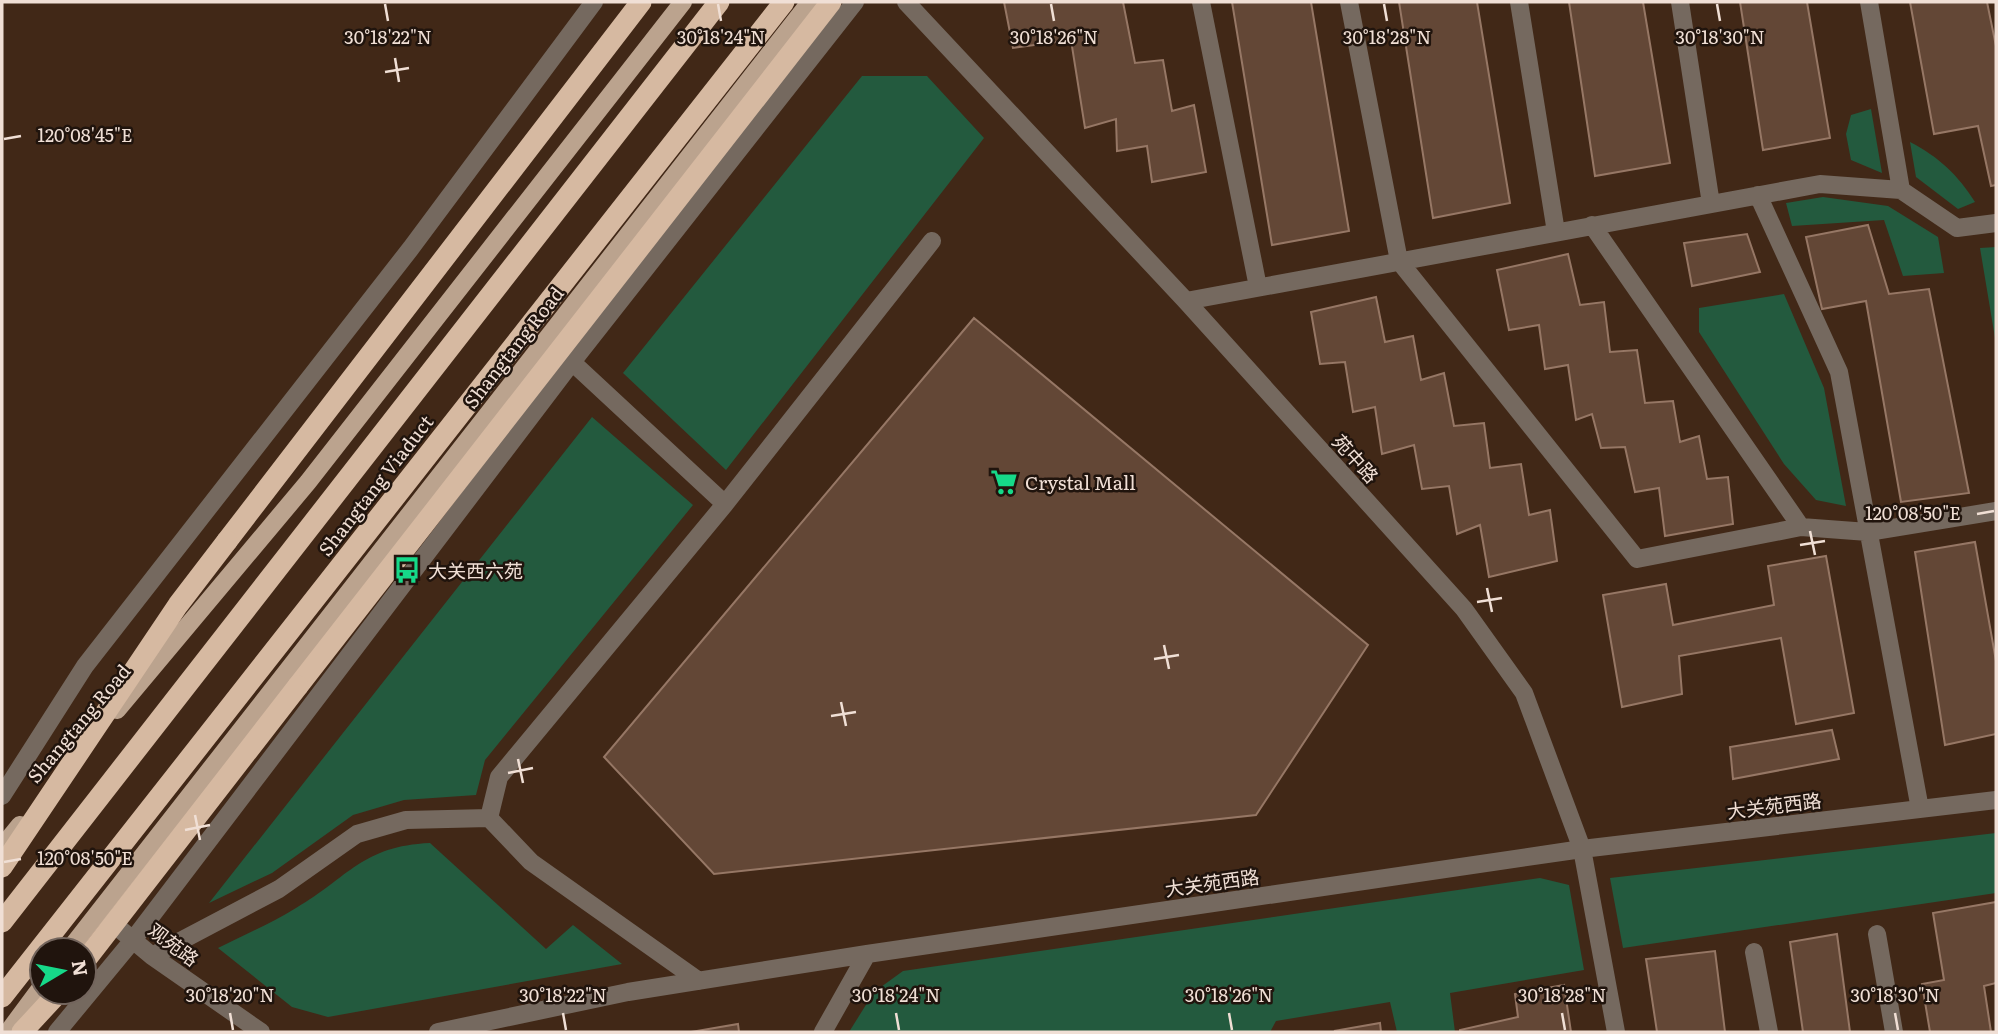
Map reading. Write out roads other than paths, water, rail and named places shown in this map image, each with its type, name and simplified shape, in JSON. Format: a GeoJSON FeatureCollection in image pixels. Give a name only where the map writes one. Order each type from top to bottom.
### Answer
{"type":"FeatureCollection","features":[{"type":"Feature","properties":{"kind":"highway"},"geometry":{"type":"LineString","coordinates":[[2,867],[178,605],[641,2]]}},
{"type":"Feature","properties":{"kind":"highway","name":"Shangtang Viaduct"},"geometry":{"type":"LineString","coordinates":[[2,922],[719,2]]}},
{"type":"Feature","properties":{"kind":"highway","name":"Shangtang Viaduct"},"geometry":{"type":"LineString","coordinates":[[2,997],[784,2]]}},
{"type":"Feature","properties":{"kind":"highway"},"geometry":{"type":"LineString","coordinates":[[98,944],[831,2]]}},
{"type":"Feature","properties":{"kind":"highway"},"geometry":{"type":"LineString","coordinates":[[22,1032],[46,1006]]}},
{"type":"Feature","properties":{"kind":"main road","name":"Shangtang Road"},"geometry":{"type":"LineString","coordinates":[[2,847],[308,482],[683,2]]}},
{"type":"Feature","properties":{"kind":"main road","name":"Shangtang Road"},"geometry":{"type":"LineString","coordinates":[[79,936],[810,2]]}},
{"type":"Feature","properties":{"kind":"main road"},"geometry":{"type":"LineString","coordinates":[[8,1032],[28,1005]]}},
{"type":"Feature","properties":{"kind":"street"},"geometry":{"type":"LineString","coordinates":[[2,796],[85,666],[411,248],[594,2]]}},
{"type":"Feature","properties":{"kind":"street"},"geometry":{"type":"LineString","coordinates":[[57,1032],[133,940],[572,362],[855,2]]}},
{"type":"Feature","properties":{"kind":"street","name":"苑中路"},"geometry":{"type":"LineString","coordinates":[[906,2],[1186,300],[1464,609],[1524,693],[1582,849],[1616,1032]]}},
{"type":"Feature","properties":{"kind":"street"},"geometry":{"type":"LineString","coordinates":[[1200,2],[1258,287]]}},
{"type":"Feature","properties":{"kind":"street"},"geometry":{"type":"LineString","coordinates":[[1349,2],[1399,261],[1637,559],[1801,527],[1868,532],[1996,511]]}},
{"type":"Feature","properties":{"kind":"street"},"geometry":{"type":"LineString","coordinates":[[1519,2],[1556,232]]}},
{"type":"Feature","properties":{"kind":"street"},"geometry":{"type":"LineString","coordinates":[[1680,2],[1711,204]]}},
{"type":"Feature","properties":{"kind":"street"},"geometry":{"type":"LineString","coordinates":[[1869,2],[1901,191]]}},
{"type":"Feature","properties":{"kind":"street"},"geometry":{"type":"LineString","coordinates":[[1186,300],[1820,184],[1901,191],[1957,228],[1996,223]]}},
{"type":"Feature","properties":{"kind":"street"},"geometry":{"type":"LineString","coordinates":[[1758,195],[1839,372],[1920,809]]}},
{"type":"Feature","properties":{"kind":"street"},"geometry":{"type":"LineString","coordinates":[[1592,225],[1801,527]]}},
{"type":"Feature","properties":{"kind":"street"},"geometry":{"type":"LineString","coordinates":[[489,818],[499,777],[725,504],[932,241]]}},
{"type":"Feature","properties":{"kind":"street"},"geometry":{"type":"LineString","coordinates":[[572,362],[725,504]]}},
{"type":"Feature","properties":{"kind":"street","name":"大关苑西路"},"geometry":{"type":"LineString","coordinates":[[438,1032],[628,992],[867,954],[1582,849],[1996,800]]}},
{"type":"Feature","properties":{"kind":"street"},"geometry":{"type":"LineString","coordinates":[[152,956],[279,890],[357,834],[406,820],[489,818],[531,862],[698,981]]}},
{"type":"Feature","properties":{"kind":"street","name":"观苑路"},"geometry":{"type":"LineString","coordinates":[[98,911],[152,956],[261,1032]]}},
{"type":"Feature","properties":{"kind":"street"},"geometry":{"type":"LineString","coordinates":[[1877,934],[1894,1032]]}},
{"type":"Feature","properties":{"kind":"street"},"geometry":{"type":"LineString","coordinates":[[1754,952],[1769,1032]]}},
{"type":"Feature","properties":{"kind":"street"},"geometry":{"type":"LineString","coordinates":[[823,1032],[867,954]]}},
{"type":"Feature","properties":{"kind":"place","name":"Crystal Mall"},"geometry":{"type":"Point","coordinates":[1004,482]}},
{"type":"Feature","properties":{"kind":"place","name":"大关西六苑"},"geometry":{"type":"Point","coordinates":[407,570]}}]}
